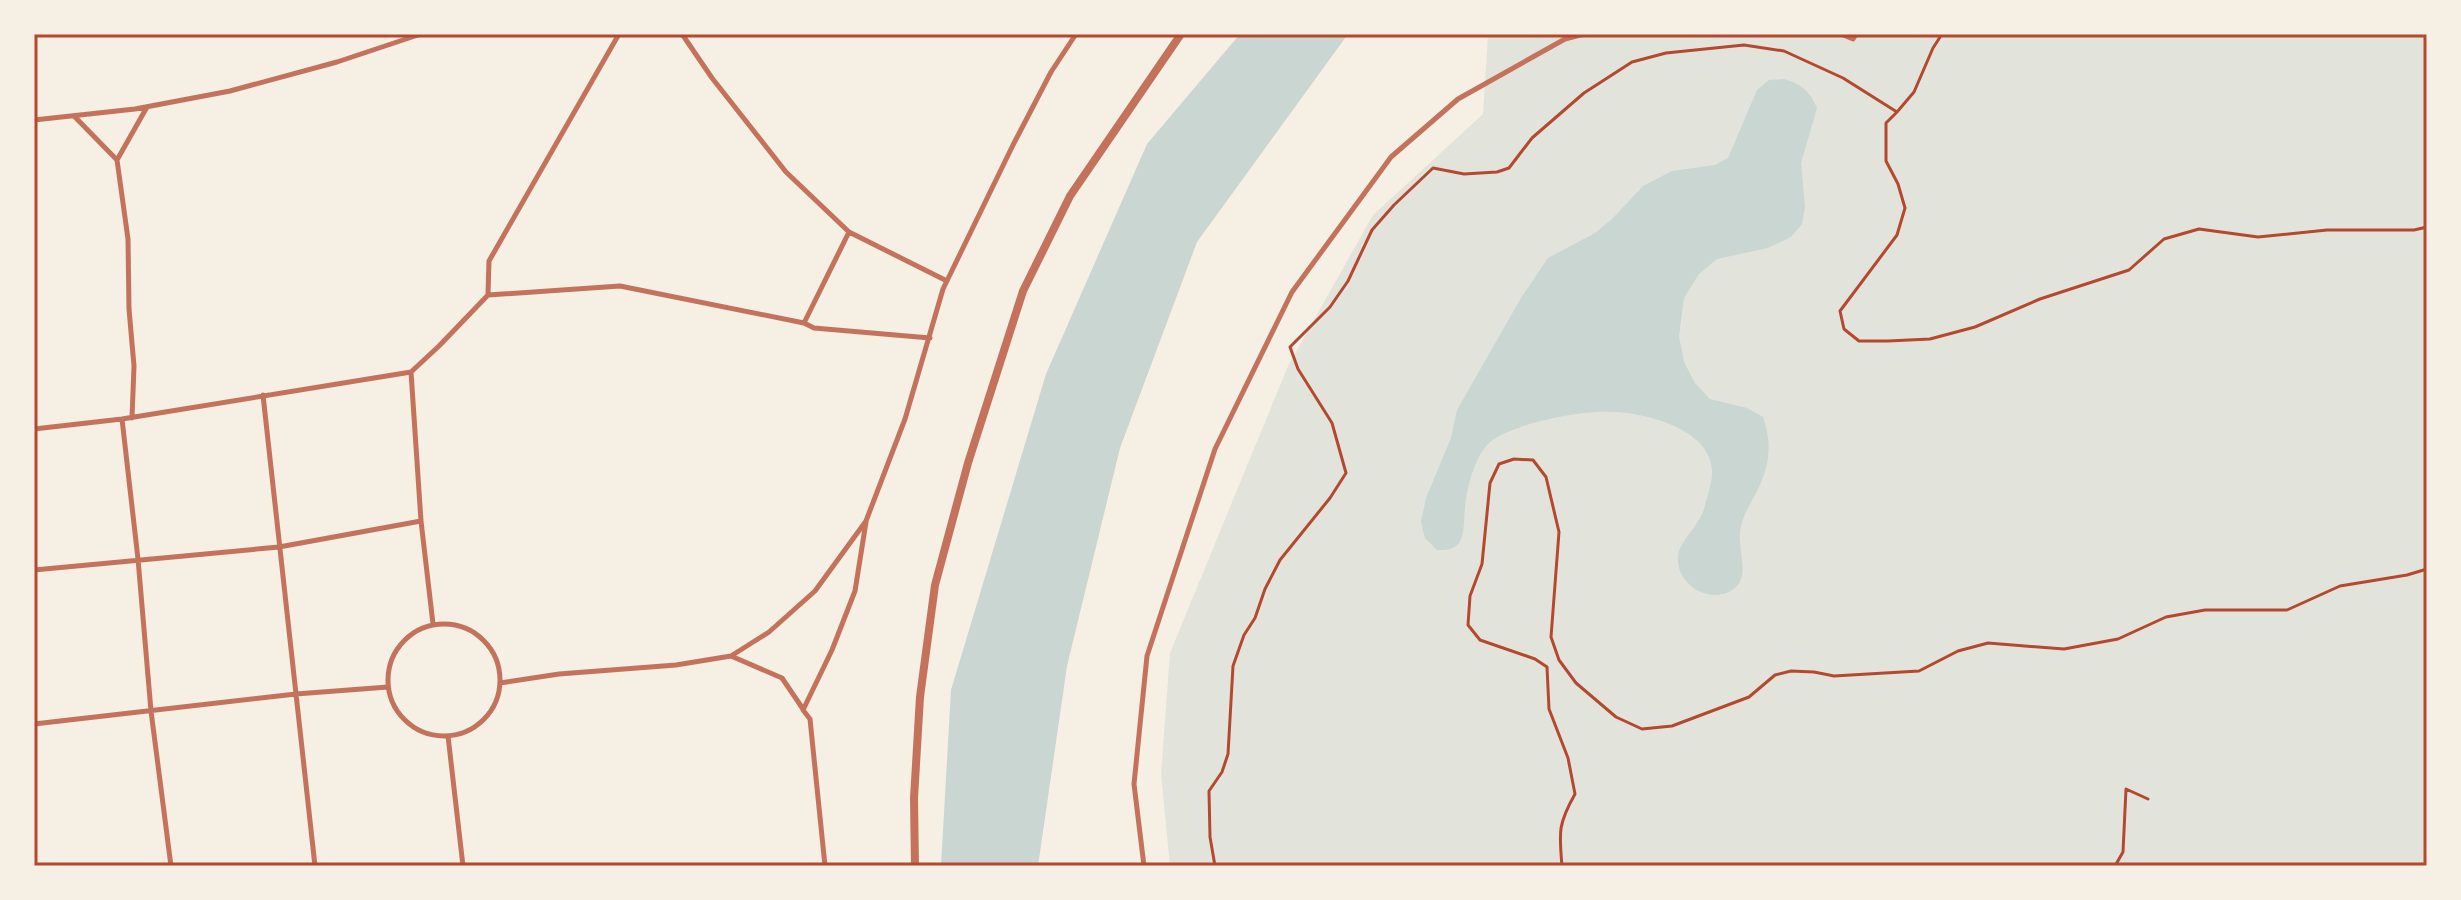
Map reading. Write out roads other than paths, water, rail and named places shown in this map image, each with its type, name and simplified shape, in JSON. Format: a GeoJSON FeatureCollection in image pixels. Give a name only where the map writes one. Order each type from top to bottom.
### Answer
{"type":"FeatureCollection","features":[{"type":"Feature","properties":{"kind":"street"},"geometry":{"type":"LineString","coordinates":[[915,866],[914,798],[920,697],[935,585],[968,463],[1023,291],[1070,196],[1181,34]]}},
{"type":"Feature","properties":{"kind":"lane"},"geometry":{"type":"LineString","coordinates":[[34,120],[147,107],[230,91],[337,62],[421,34]]}},
{"type":"Feature","properties":{"kind":"lane"},"geometry":{"type":"LineString","coordinates":[[34,429],[132,418],[411,372],[488,295],[489,261],[619,34]]}},
{"type":"Feature","properties":{"kind":"lane"},"geometry":{"type":"LineString","coordinates":[[682,34],[712,78],[786,172],[849,232],[947,281]]}},
{"type":"Feature","properties":{"kind":"lane"},"geometry":{"type":"LineString","coordinates":[[803,710],[832,650],[855,591],[866,521],[905,419],[947,281],[1044,85],[1076,34]]}},
{"type":"Feature","properties":{"kind":"lane"},"geometry":{"type":"LineString","coordinates":[[1144,866],[1134,784],[1147,656],[1215,449],[1292,292],[1391,157],[1458,99],[1565,39],[1584,34]]}},
{"type":"Feature","properties":{"kind":"lane"},"geometry":{"type":"LineString","coordinates":[[1841,34],[1853,39],[1856,34]]}},
{"type":"Feature","properties":{"kind":"lane"},"geometry":{"type":"LineString","coordinates":[[117,160],[147,107]]}},
{"type":"Feature","properties":{"kind":"lane"},"geometry":{"type":"LineString","coordinates":[[74,116],[117,160],[128,239],[134,366],[132,418]]}},
{"type":"Feature","properties":{"kind":"lane"},"geometry":{"type":"LineString","coordinates":[[804,323],[849,232]]}},
{"type":"Feature","properties":{"kind":"lane"},"geometry":{"type":"LineString","coordinates":[[488,295],[620,286],[804,323],[814,328],[930,338]]}},
{"type":"Feature","properties":{"kind":"lane"},"geometry":{"type":"LineString","coordinates":[[411,372],[421,521],[433,624]]}},
{"type":"Feature","properties":{"kind":"lane"},"geometry":{"type":"LineString","coordinates":[[263,395],[315,866]]}},
{"type":"Feature","properties":{"kind":"lane"},"geometry":{"type":"LineString","coordinates":[[122,419],[151,711],[171,866]]}},
{"type":"Feature","properties":{"kind":"lane"},"geometry":{"type":"LineString","coordinates":[[34,570],[279,547],[421,521]]}},
{"type":"Feature","properties":{"kind":"lane"},"geometry":{"type":"LineString","coordinates":[[500,683],[559,674],[676,665],[731,656],[769,632],[815,591],[866,521]]}},
{"type":"Feature","properties":{"kind":"lane"},"geometry":{"type":"LineString","coordinates":[[433,624],[454,624],[479,636],[496,658],[500,683],[495,705],[484,720],[470,730],[448,736],[430,734],[409,723],[396,708],[388,687],[394,654],[414,632],[433,624]]}},
{"type":"Feature","properties":{"kind":"lane"},"geometry":{"type":"LineString","coordinates":[[731,656],[782,678],[810,719],[825,866]]}},
{"type":"Feature","properties":{"kind":"lane"},"geometry":{"type":"LineString","coordinates":[[34,724],[296,694],[388,687]]}},
{"type":"Feature","properties":{"kind":"lane"},"geometry":{"type":"LineString","coordinates":[[448,736],[463,866]]}}]}
